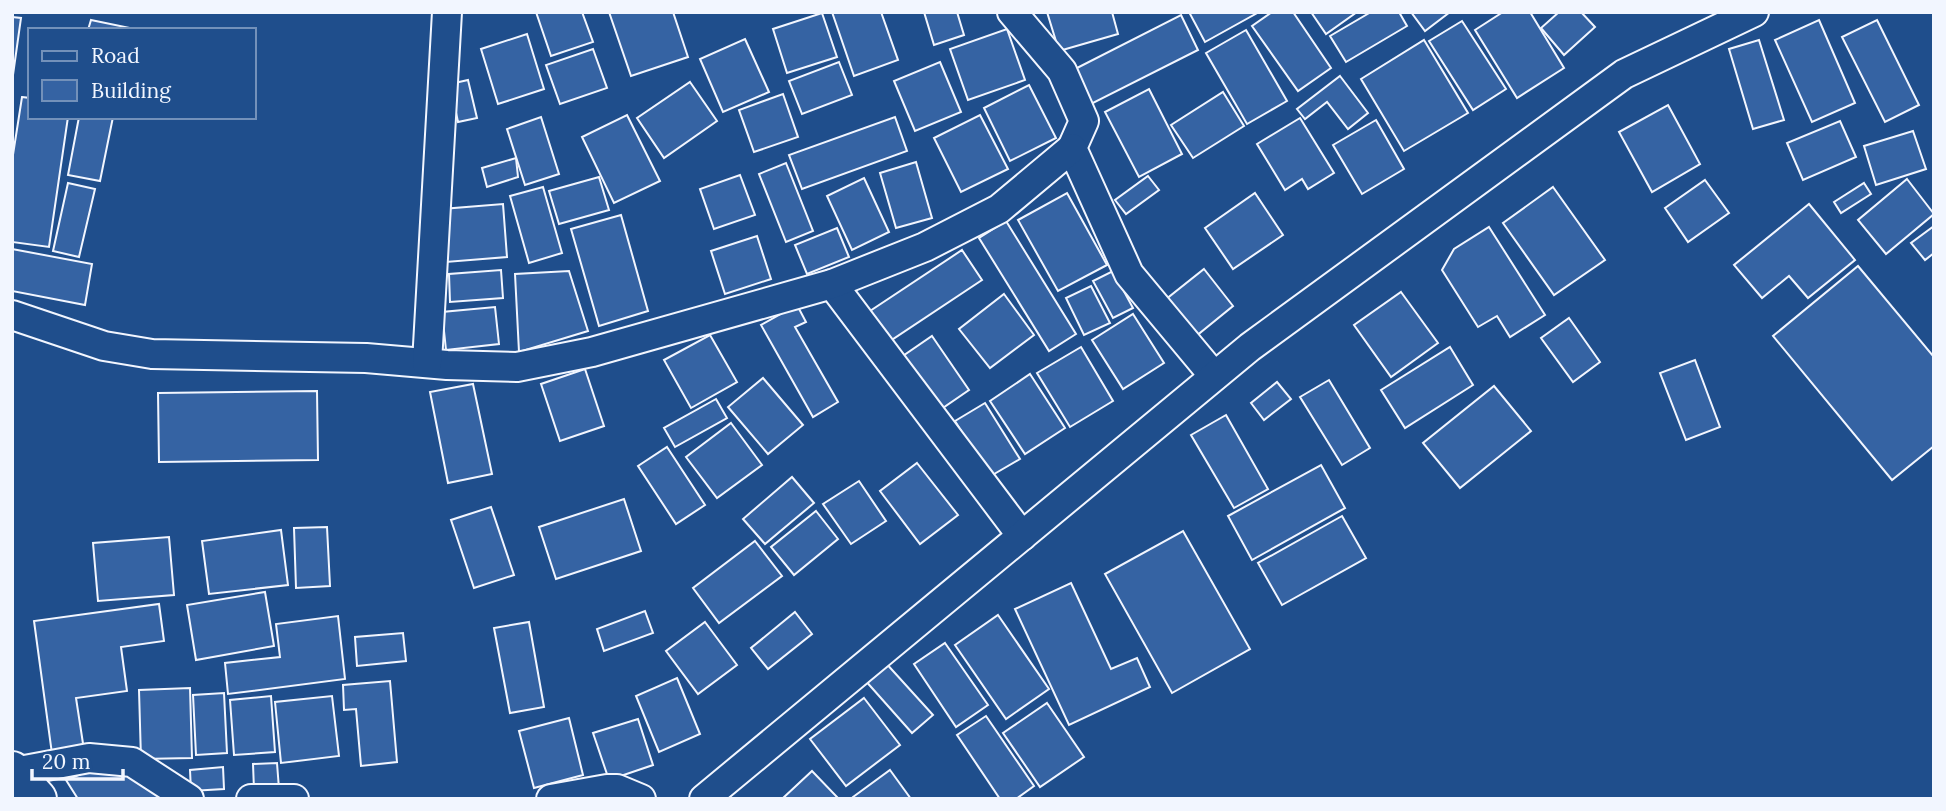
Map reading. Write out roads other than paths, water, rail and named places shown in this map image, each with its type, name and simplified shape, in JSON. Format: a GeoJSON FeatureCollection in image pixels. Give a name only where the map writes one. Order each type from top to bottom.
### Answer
{"type":"FeatureCollection","features":[{"type":"Feature","properties":{"kind":"street"},"geometry":{"type":"LineString","coordinates":[[426,363],[447,12]]}},
{"type":"Feature","properties":{"kind":"street"},"geometry":{"type":"LineString","coordinates":[[12,315],[104,346],[152,354],[366,358],[517,367],[592,352],[832,284],[925,247],[999,209],[1072,148],[1084,121],[1062,71],[1012,12]]}},
{"type":"Feature","properties":{"kind":"street"},"geometry":{"type":"LineString","coordinates":[[705,799],[1250,346],[1624,74],[1754,12]]}},
{"type":"Feature","properties":{"kind":"street"},"geometry":{"type":"LineString","coordinates":[[1072,148],[1129,274],[1214,376]]}},
{"type":"Feature","properties":{"kind":"street"},"geometry":{"type":"LineString","coordinates":[[832,284],[1021,536]]}},
{"type":"Feature","properties":{"kind":"street"},"geometry":{"type":"LineString","coordinates":[[21,781],[89,758],[132,762],[189,799]]}},
{"type":"Feature","properties":{"kind":"street"},"geometry":{"type":"LineString","coordinates":[[551,799],[617,789],[640,799]]}},
{"type":"Feature","properties":{"kind":"street"},"geometry":{"type":"LineString","coordinates":[[251,799],[294,799]]}}]}
